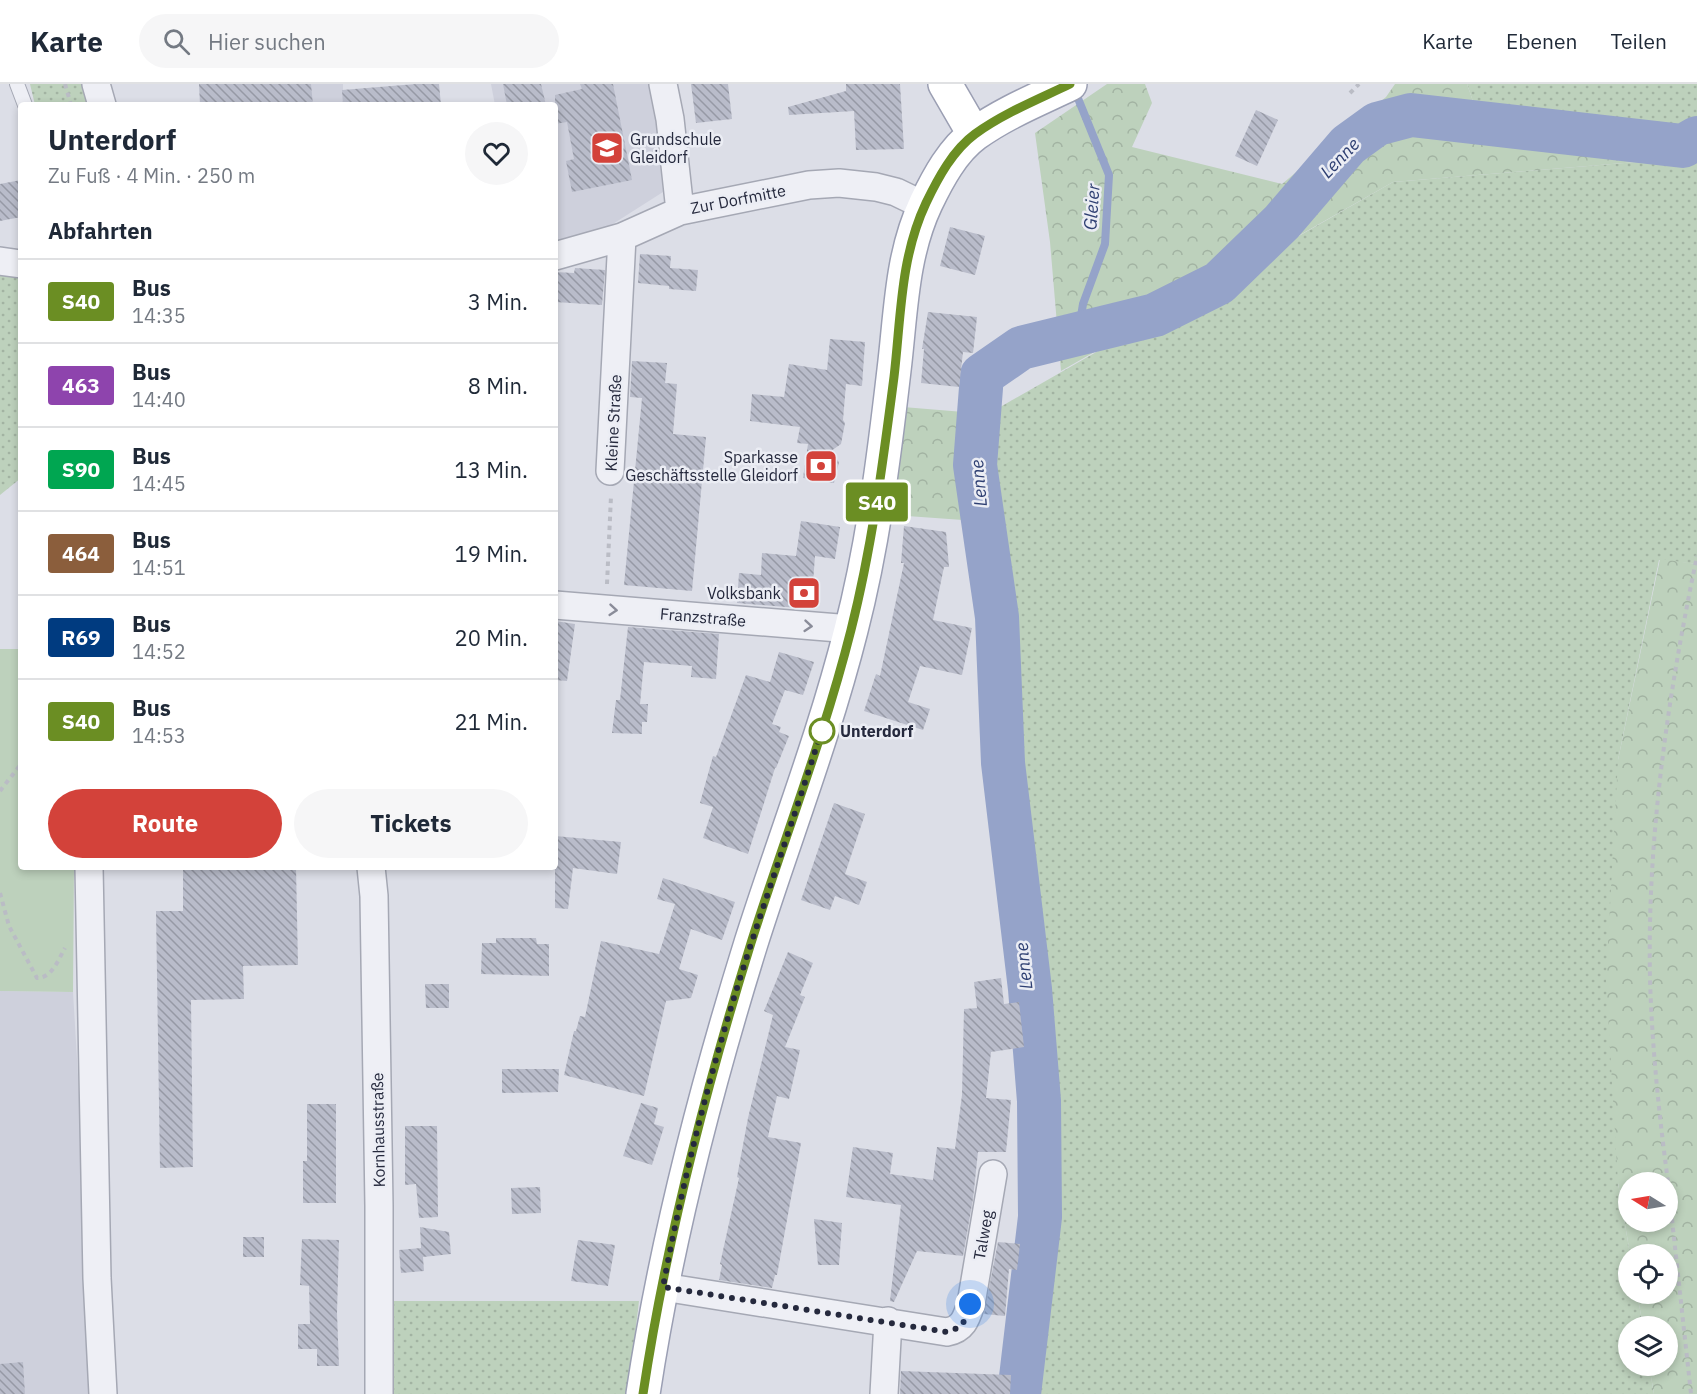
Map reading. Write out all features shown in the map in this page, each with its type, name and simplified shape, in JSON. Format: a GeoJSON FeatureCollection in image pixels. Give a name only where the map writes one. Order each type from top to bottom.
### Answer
{"type":"FeatureCollection","features":[{"type":"Feature","properties":{"kind":"main road"},"geometry":{"type":"LineString","coordinates":[[945,84],[974,134]]}},
{"type":"Feature","properties":{"kind":"main road"},"geometry":{"type":"LineString","coordinates":[[643,1394],[688,1161],[752,940],[811,766],[851,629],[877,507],[896,358],[903,279],[912,239],[925,206],[943,171],[959,149],[974,134],[1010,113],[1064,87]]}},
{"type":"Feature","properties":{"kind":"street"},"geometry":{"type":"LineString","coordinates":[[96,84],[101,102]]}},
{"type":"Feature","properties":{"kind":"street"},"geometry":{"type":"LineString","coordinates":[[663,84],[670,119],[680,211]]}},
{"type":"Feature","properties":{"kind":"street","name":"Zur Dorfmitte"},"geometry":{"type":"LineString","coordinates":[[558,255],[622,237],[680,211],[809,185],[827,183],[864,186],[896,192],[925,206]]}},
{"type":"Feature","properties":{"kind":"street","name":"Kleine Straße"},"geometry":{"type":"LineString","coordinates":[[610,471],[622,237]]}},
{"type":"Feature","properties":{"kind":"street"},"geometry":{"type":"LineString","coordinates":[[0,261],[18,264]]}},
{"type":"Feature","properties":{"kind":"street","name":"Franzstraße"},"geometry":{"type":"LineString","coordinates":[[558,605],[851,629]]}},
{"type":"Feature","properties":{"kind":"street"},"geometry":{"type":"LineString","coordinates":[[89,870],[97,1278],[102,1394]]}},
{"type":"Feature","properties":{"kind":"street","name":"Kornhausstraße"},"geometry":{"type":"LineString","coordinates":[[371,870],[374,896],[379,1183],[379,1394]]}},
{"type":"Feature","properties":{"kind":"street","name":"Talweg"},"geometry":{"type":"LineString","coordinates":[[663,1287],[947,1332],[961,1327],[965,1322],[993,1174]]}},
{"type":"Feature","properties":{"kind":"street"},"geometry":{"type":"LineString","coordinates":[[884,1394],[888,1321]]}},
{"type":"Feature","properties":{"kind":"lane"},"geometry":{"type":"LineString","coordinates":[[17,84],[24,102]]}},
{"type":"Feature","properties":{"kind":"path"},"geometry":{"type":"LineString","coordinates":[[65,84],[70,102]]}},
{"type":"Feature","properties":{"kind":"path"},"geometry":{"type":"LineString","coordinates":[[1350,93],[1359,84]]}},
{"type":"Feature","properties":{"kind":"path","name":"Kleine Straße"},"geometry":{"type":"LineString","coordinates":[[606,609],[611,512],[610,471]]}},
{"type":"Feature","properties":{"kind":"path"},"geometry":{"type":"LineString","coordinates":[[1667,1172],[1655,1081],[1650,978],[1651,885],[1656,811],[1669,712],[1697,556]]}},
{"type":"Feature","properties":{"kind":"path"},"geometry":{"type":"LineString","coordinates":[[0,791],[18,768]]}},
{"type":"Feature","properties":{"kind":"path"},"geometry":{"type":"LineString","coordinates":[[0,893],[9,926],[37,978],[46,977],[70,939],[78,932],[90,927]]}},
{"type":"Feature","properties":{"kind":"path"},"geometry":{"type":"LineString","coordinates":[[1673,1232],[1691,1394]]}},
{"type":"Feature","properties":{"kind":"shaded area"},"geometry":{"type":"Polygon","coordinates":[[[255,84],[343,84],[343,102],[256,102],[255,84]]]}},
{"type":"Feature","properties":{"kind":"shaded area","name":"Grundschule Gleidorf"},"geometry":{"type":"Polygon","coordinates":[[[491,84],[652,84],[663,192],[605,229],[558,241],[558,102],[494,102],[491,84]]]}},
{"type":"Feature","properties":{"kind":"shaded area"},"geometry":{"type":"Polygon","coordinates":[[[0,991],[73,992],[97,1394],[0,1394],[0,991]]]}},
{"type":"Feature","properties":{"kind":"green space"},"geometry":{"type":"Polygon","coordinates":[[[30,84],[87,84],[91,102],[34,102],[30,84]]]}},
{"type":"Feature","properties":{"kind":"green space"},"geometry":{"type":"Polygon","coordinates":[[[1107,84],[1145,84],[1152,103],[1132,147],[1282,184],[1386,97],[1395,84],[1467,84],[1475,107],[1697,138],[1697,157],[1393,182],[1061,371],[1050,242],[1035,133],[1107,84]]]}},
{"type":"Feature","properties":{"kind":"green space"},"geometry":{"type":"Polygon","coordinates":[[[1467,84],[1697,84],[1697,138],[1475,107],[1467,84]]]}},
{"type":"Feature","properties":{"kind":"green space"},"geometry":{"type":"Polygon","coordinates":[[[1697,157],[1697,564],[1659,560],[1618,760],[1618,1232],[1626,1232],[1628,1244],[1618,1244],[1618,1304],[1639,1304],[1641,1316],[1618,1316],[1618,1376],[1651,1376],[1654,1394],[1025,1394],[1058,1194],[1040,951],[1008,788],[1005,523],[988,414],[1393,182],[1697,157]]]}},
{"type":"Feature","properties":{"kind":"green space"},"geometry":{"type":"Polygon","coordinates":[[[0,270],[18,273],[18,480],[0,495],[0,270]]]}},
{"type":"Feature","properties":{"kind":"green space"},"geometry":{"type":"Polygon","coordinates":[[[903,407],[988,414],[1005,523],[893,515],[903,407]]]}},
{"type":"Feature","properties":{"kind":"green space"},"geometry":{"type":"Polygon","coordinates":[[[1660,559],[1697,564],[1697,1394],[1654,1394],[1651,1376],[1678,1376],[1678,1316],[1641,1316],[1639,1304],[1678,1304],[1678,1244],[1628,1244],[1626,1232],[1678,1232],[1678,1172],[1618,1172],[1618,1183],[1606,980],[1618,760],[1660,559]]]}},
{"type":"Feature","properties":{"kind":"green space"},"geometry":{"type":"Polygon","coordinates":[[[0,649],[18,649],[18,870],[74,870],[73,992],[0,991],[0,649]]]}},
{"type":"Feature","properties":{"kind":"green space"},"geometry":{"type":"Polygon","coordinates":[[[392,1301],[639,1301],[628,1394],[391,1394],[392,1301]]]}},
{"type":"Feature","properties":{"kind":"building"},"geometry":{"type":"Polygon","coordinates":[[[199,84],[311,84],[313,102],[200,102],[199,84]]]}},
{"type":"Feature","properties":{"kind":"building"},"geometry":{"type":"Polygon","coordinates":[[[439,84],[441,102],[343,102],[342,90],[439,84]]]}},
{"type":"Feature","properties":{"kind":"building"},"geometry":{"type":"Polygon","coordinates":[[[503,84],[541,84],[545,102],[506,102],[503,84]]]}},
{"type":"Feature","properties":{"kind":"building"},"geometry":{"type":"Polygon","coordinates":[[[580,84],[613,84],[632,180],[572,192],[566,161],[574,159],[567,122],[558,124],[558,102],[555,102],[555,95],[582,89],[580,84]]]}},
{"type":"Feature","properties":{"kind":"building"},"geometry":{"type":"Polygon","coordinates":[[[691,84],[728,84],[732,119],[696,123],[691,84]]]}},
{"type":"Feature","properties":{"kind":"building"},"geometry":{"type":"Polygon","coordinates":[[[846,84],[900,84],[904,149],[856,150],[854,111],[789,115],[788,107],[846,91],[846,84]]]}},
{"type":"Feature","properties":{"kind":"building"},"geometry":{"type":"Polygon","coordinates":[[[1256,110],[1278,120],[1257,166],[1235,156],[1256,110]]]}},
{"type":"Feature","properties":{"kind":"building"},"geometry":{"type":"Polygon","coordinates":[[[18,181],[18,218],[0,221],[0,184],[18,181]]]}},
{"type":"Feature","properties":{"kind":"building"},"geometry":{"type":"Polygon","coordinates":[[[950,227],[985,236],[975,275],[940,266],[950,227]]]}},
{"type":"Feature","properties":{"kind":"building"},"geometry":{"type":"Polygon","coordinates":[[[640,254],[671,256],[670,268],[698,270],[696,291],[638,283],[640,254]]]}},
{"type":"Feature","properties":{"kind":"building"},"geometry":{"type":"Polygon","coordinates":[[[575,268],[605,270],[602,305],[558,302],[558,272],[574,273],[575,268]]]}},
{"type":"Feature","properties":{"kind":"building"},"geometry":{"type":"Polygon","coordinates":[[[928,312],[977,317],[973,353],[963,352],[959,387],[921,383],[924,349],[922,349],[928,312]]]}},
{"type":"Feature","properties":{"kind":"building"},"geometry":{"type":"Polygon","coordinates":[[[830,339],[865,342],[862,386],[846,384],[843,420],[845,423],[841,444],[831,451],[839,462],[834,483],[803,478],[808,444],[797,443],[800,427],[750,421],[752,394],[784,397],[789,364],[827,370],[830,339]]]}},
{"type":"Feature","properties":{"kind":"building"},"geometry":{"type":"Polygon","coordinates":[[[632,361],[667,363],[665,383],[677,384],[673,434],[706,437],[692,591],[624,585],[642,398],[630,397],[632,361]]]}},
{"type":"Feature","properties":{"kind":"building"},"geometry":{"type":"Polygon","coordinates":[[[801,521],[840,527],[835,559],[815,556],[811,609],[737,603],[739,573],[761,575],[762,553],[796,556],[801,521]]]}},
{"type":"Feature","properties":{"kind":"building"},"geometry":{"type":"Polygon","coordinates":[[[904,526],[946,532],[949,567],[944,567],[933,620],[972,628],[962,675],[920,666],[908,702],[930,709],[923,730],[864,711],[876,674],[880,676],[904,563],[901,563],[904,526]]]}},
{"type":"Feature","properties":{"kind":"building"},"geometry":{"type":"Polygon","coordinates":[[[558,621],[575,624],[567,681],[558,680],[558,621]]]}},
{"type":"Feature","properties":{"kind":"building"},"geometry":{"type":"Polygon","coordinates":[[[628,627],[719,634],[716,679],[691,677],[692,666],[644,662],[640,704],[648,704],[647,722],[642,722],[642,734],[612,733],[616,700],[620,700],[628,627]]]}},
{"type":"Feature","properties":{"kind":"building"},"geometry":{"type":"Polygon","coordinates":[[[779,652],[814,662],[803,695],[785,690],[772,724],[781,727],[779,732],[789,736],[775,768],[748,854],[703,838],[713,807],[700,803],[713,756],[716,757],[746,675],[770,682],[779,652]]]}},
{"type":"Feature","properties":{"kind":"building"},"geometry":{"type":"Polygon","coordinates":[[[834,803],[865,814],[845,874],[867,882],[859,905],[835,896],[830,910],[801,900],[834,803]]]}},
{"type":"Feature","properties":{"kind":"building"},"geometry":{"type":"Polygon","coordinates":[[[558,836],[621,842],[617,874],[573,868],[568,909],[555,908],[558,836]]]}},
{"type":"Feature","properties":{"kind":"building"},"geometry":{"type":"Polygon","coordinates":[[[183,870],[296,870],[298,965],[243,966],[244,999],[191,1000],[193,1167],[160,1168],[156,911],[183,911],[183,870]]]}},
{"type":"Feature","properties":{"kind":"building"},"geometry":{"type":"Polygon","coordinates":[[[663,878],[735,902],[722,940],[691,929],[679,969],[698,975],[691,998],[666,1001],[644,1096],[564,1075],[574,1031],[576,1031],[580,1016],[585,1017],[601,941],[659,954],[675,904],[657,899],[663,878]]]}},
{"type":"Feature","properties":{"kind":"building"},"geometry":{"type":"Polygon","coordinates":[[[496,938],[536,938],[537,944],[549,944],[549,976],[481,974],[482,943],[496,943],[496,938]]]}},
{"type":"Feature","properties":{"kind":"building"},"geometry":{"type":"Polygon","coordinates":[[[788,952],[813,963],[800,995],[805,997],[785,1047],[800,1050],[789,1099],[777,1096],[768,1137],[801,1143],[777,1275],[775,1275],[772,1288],[719,1280],[722,1265],[720,1264],[739,1178],[737,1177],[748,1118],[773,1015],[764,1011],[788,952]]]}},
{"type":"Feature","properties":{"kind":"building"},"geometry":{"type":"Polygon","coordinates":[[[1001,978],[1004,1004],[1019,1002],[1024,1047],[991,1052],[986,1098],[1011,1100],[1006,1152],[978,1152],[963,1256],[917,1251],[894,1302],[890,1301],[901,1205],[846,1197],[853,1147],[893,1153],[890,1174],[933,1180],[937,1147],[955,1149],[962,1095],[964,1009],[977,1008],[974,982],[1001,978]]]}},
{"type":"Feature","properties":{"kind":"building"},"geometry":{"type":"Polygon","coordinates":[[[425,984],[449,984],[449,1008],[426,1008],[425,984]]]}},
{"type":"Feature","properties":{"kind":"building"},"geometry":{"type":"Polygon","coordinates":[[[502,1069],[559,1069],[558,1092],[502,1093],[502,1069]]]}},
{"type":"Feature","properties":{"kind":"building"},"geometry":{"type":"Polygon","coordinates":[[[641,1103],[658,1108],[654,1124],[664,1127],[652,1165],[623,1156],[641,1103]]]}},
{"type":"Feature","properties":{"kind":"building"},"geometry":{"type":"Polygon","coordinates":[[[307,1104],[336,1104],[336,1203],[303,1203],[303,1161],[307,1161],[307,1104]]]}},
{"type":"Feature","properties":{"kind":"building"},"geometry":{"type":"Polygon","coordinates":[[[405,1126],[437,1126],[438,1217],[419,1218],[416,1184],[405,1185],[405,1126]]]}},
{"type":"Feature","properties":{"kind":"building"},"geometry":{"type":"Polygon","coordinates":[[[540,1187],[541,1213],[512,1214],[511,1188],[540,1187]]]}},
{"type":"Feature","properties":{"kind":"building"},"geometry":{"type":"Polygon","coordinates":[[[814,1219],[842,1223],[839,1265],[818,1265],[814,1219]]]}},
{"type":"Feature","properties":{"kind":"building"},"geometry":{"type":"Polygon","coordinates":[[[420,1227],[449,1232],[451,1254],[423,1257],[424,1271],[401,1273],[399,1250],[421,1248],[420,1227]]]}},
{"type":"Feature","properties":{"kind":"building"},"geometry":{"type":"Polygon","coordinates":[[[243,1237],[264,1237],[264,1257],[243,1257],[243,1237]]]}},
{"type":"Feature","properties":{"kind":"building"},"geometry":{"type":"Polygon","coordinates":[[[302,1239],[339,1240],[337,1313],[339,1366],[317,1366],[317,1349],[298,1349],[298,1324],[310,1324],[309,1286],[300,1285],[302,1239]]]}},
{"type":"Feature","properties":{"kind":"building"},"geometry":{"type":"Polygon","coordinates":[[[578,1240],[615,1245],[608,1286],[571,1281],[578,1240]]]}},
{"type":"Feature","properties":{"kind":"building"},"geometry":{"type":"Polygon","coordinates":[[[998,1242],[1020,1244],[1017,1270],[1009,1269],[1005,1316],[984,1314],[998,1242]]]}},
{"type":"Feature","properties":{"kind":"building"},"geometry":{"type":"Polygon","coordinates":[[[23,1362],[25,1394],[0,1394],[0,1364],[23,1362]]]}},
{"type":"Feature","properties":{"kind":"building"},"geometry":{"type":"Polygon","coordinates":[[[901,1371],[1011,1375],[1010,1394],[900,1394],[901,1371]]]}},
{"type":"Feature","properties":{"kind":"waterway","name":"Gleier"},"geometry":{"type":"LineString","coordinates":[[1075,91],[1109,175],[1105,244],[1083,304],[1078,335]]}},
{"type":"Feature","properties":{"kind":"waterway","name":"Lenne"},"geometry":{"type":"LineString","coordinates":[[1019,1394],[1040,1217],[1039,1101],[1030,989],[1003,763],[997,617],[975,465],[982,375],[1021,348],[1155,315],[1219,283],[1282,222],[1348,145],[1377,124],[1411,115],[1683,146],[1697,138]]}},
{"type":"Feature","properties":{"kind":"bus line","name":"S40"},"geometry":{"type":"LineString","coordinates":[[643,1394],[688,1161],[752,940],[811,766],[851,629],[877,507],[905,268],[918,220],[943,171],[959,149],[974,134],[1010,113],[1070,84]]}},
{"type":"Feature","properties":{"kind":"place","name":"Grundschule Gleidorf"},"geometry":{"type":"Point","coordinates":[607,148]}},
{"type":"Feature","properties":{"kind":"place","name":"Sparkasse Geschäftsstelle Gleidorf"},"geometry":{"type":"Point","coordinates":[821,466]}},
{"type":"Feature","properties":{"kind":"place","name":"Volksbank"},"geometry":{"type":"Point","coordinates":[804,593]}},
{"type":"Feature","properties":{"kind":"place","name":"Unterdorf"},"geometry":{"type":"Point","coordinates":[822,731]}},
{"type":"Feature","properties":{"kind":"route"},"geometry":{"type":"LineString","coordinates":[[822,731],[823,726],[752,940],[716,1060],[688,1161],[663,1287],[947,1332],[961,1327],[965,1322],[970,1304]]}}]}
